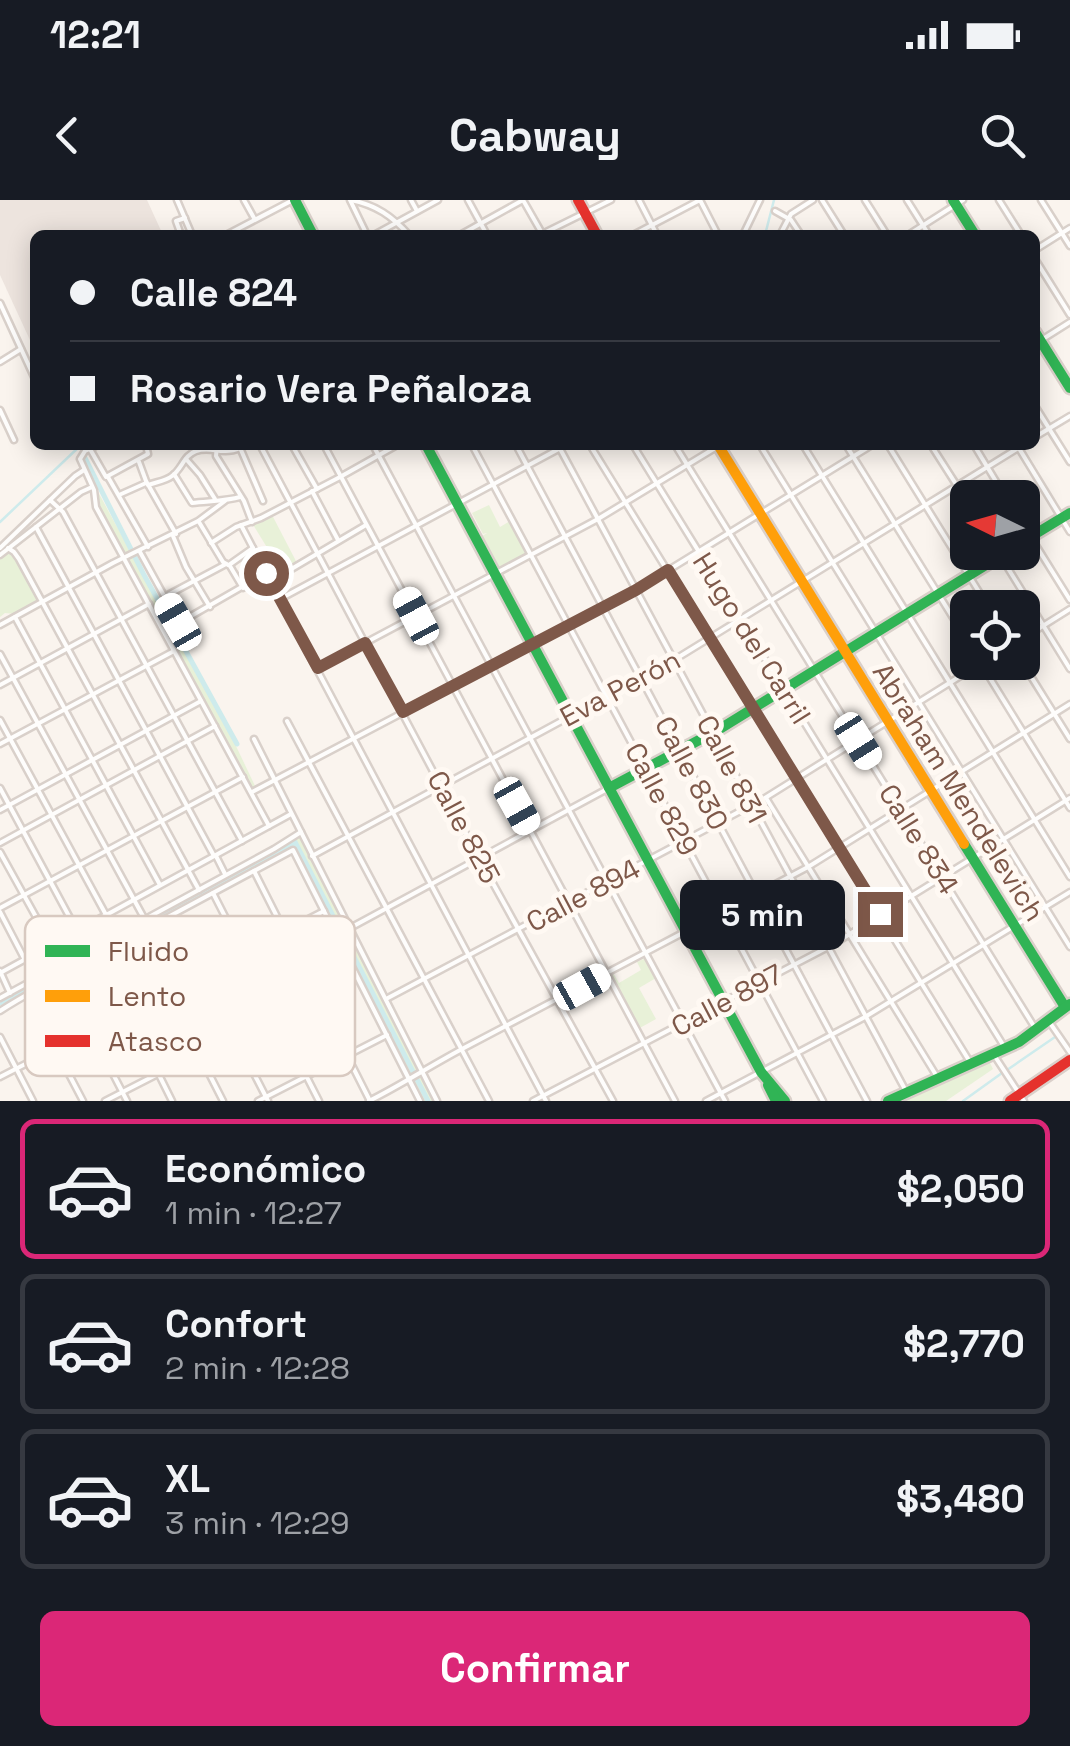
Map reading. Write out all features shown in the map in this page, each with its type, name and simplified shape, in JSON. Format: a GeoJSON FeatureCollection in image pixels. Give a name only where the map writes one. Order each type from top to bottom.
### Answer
{"type":"FeatureCollection","features":[{"type":"Feature","properties":{"kind":"street"},"geometry":{"type":"LineString","coordinates":[[177,200],[190,230]]}},
{"type":"Feature","properties":{"kind":"street"},"geometry":{"type":"LineString","coordinates":[[244,200],[255,220]]}},
{"type":"Feature","properties":{"kind":"street"},"geometry":{"type":"LineString","coordinates":[[236,230],[294,200],[310,230]]}},
{"type":"Feature","properties":{"kind":"street"},"geometry":{"type":"LineString","coordinates":[[350,200],[376,207],[405,230]]}},
{"type":"Feature","properties":{"kind":"street"},"geometry":{"type":"LineString","coordinates":[[350,200],[365,230]]}},
{"type":"Feature","properties":{"kind":"street"},"geometry":{"type":"LineString","coordinates":[[410,200],[417,211]]}},
{"type":"Feature","properties":{"kind":"street"},"geometry":{"type":"LineString","coordinates":[[383,230],[438,200]]}},
{"type":"Feature","properties":{"kind":"street"},"geometry":{"type":"LineString","coordinates":[[468,200],[484,230]]}},
{"type":"Feature","properties":{"kind":"street"},"geometry":{"type":"LineString","coordinates":[[470,230],[523,200],[539,230]]}},
{"type":"Feature","properties":{"kind":"street"},"geometry":{"type":"LineString","coordinates":[[578,200],[594,230]]}},
{"type":"Feature","properties":{"kind":"street"},"geometry":{"type":"LineString","coordinates":[[551,230],[610,200]]}},
{"type":"Feature","properties":{"kind":"street"},"geometry":{"type":"LineString","coordinates":[[639,200],[655,230]]}},
{"type":"Feature","properties":{"kind":"street"},"geometry":{"type":"LineString","coordinates":[[642,230],[700,200],[715,230]]}},
{"type":"Feature","properties":{"kind":"street"},"geometry":{"type":"LineString","coordinates":[[745,230],[760,200]]}},
{"type":"Feature","properties":{"kind":"street"},"geometry":{"type":"LineString","coordinates":[[782,230],[788,218],[813,200]]}},
{"type":"Feature","properties":{"kind":"street"},"geometry":{"type":"LineString","coordinates":[[822,200],[841,230]]}},
{"type":"Feature","properties":{"kind":"street"},"geometry":{"type":"LineString","coordinates":[[866,200],[884,230]]}},
{"type":"Feature","properties":{"kind":"street"},"geometry":{"type":"LineString","coordinates":[[907,200],[926,230]]}},
{"type":"Feature","properties":{"kind":"street"},"geometry":{"type":"LineString","coordinates":[[999,200],[1017,230]]}},
{"type":"Feature","properties":{"kind":"street"},"geometry":{"type":"LineString","coordinates":[[1041,200],[1070,246]]}},
{"type":"Feature","properties":{"kind":"street"},"geometry":{"type":"LineString","coordinates":[[916,230],[958,202],[972,230]]}},
{"type":"Feature","properties":{"kind":"street"},"geometry":{"type":"LineString","coordinates":[[774,210],[788,218],[797,230]]}},
{"type":"Feature","properties":{"kind":"street"},"geometry":{"type":"LineString","coordinates":[[179,230],[176,221],[185,218]]}},
{"type":"Feature","properties":{"kind":"street"},"geometry":{"type":"LineString","coordinates":[[1040,247],[1070,228]]}},
{"type":"Feature","properties":{"kind":"street"},"geometry":{"type":"LineString","coordinates":[[1040,267],[1070,319],[1040,337]]}},
{"type":"Feature","properties":{"kind":"street"},"geometry":{"type":"LineString","coordinates":[[0,303],[30,368]]}},
{"type":"Feature","properties":{"kind":"street"},"geometry":{"type":"LineString","coordinates":[[1040,343],[1070,388]]}},
{"type":"Feature","properties":{"kind":"street"},"geometry":{"type":"LineString","coordinates":[[0,362],[21,349]]}},
{"type":"Feature","properties":{"kind":"street"},"geometry":{"type":"LineString","coordinates":[[0,412],[14,440]]}},
{"type":"Feature","properties":{"kind":"street"},"geometry":{"type":"LineString","coordinates":[[1040,414],[1070,462]]}},
{"type":"Feature","properties":{"kind":"street"},"geometry":{"type":"LineString","coordinates":[[1040,434],[1070,416]]}},
{"type":"Feature","properties":{"kind":"street"},"geometry":{"type":"LineString","coordinates":[[89,450],[81,457],[96,507],[269,826]]}},
{"type":"Feature","properties":{"kind":"street"},"geometry":{"type":"LineString","coordinates":[[90,450],[148,547]]}},
{"type":"Feature","properties":{"kind":"street"},"geometry":{"type":"LineString","coordinates":[[108,476],[148,454],[147,450]]}},
{"type":"Feature","properties":{"kind":"street"},"geometry":{"type":"LineString","coordinates":[[119,495],[174,474],[193,450]]}},
{"type":"Feature","properties":{"kind":"street"},"geometry":{"type":"LineString","coordinates":[[216,450],[219,462],[252,522]]}},
{"type":"Feature","properties":{"kind":"street"},"geometry":{"type":"LineString","coordinates":[[244,450],[263,501]]}},
{"type":"Feature","properties":{"kind":"street","name":"Calle 825"},"geometry":{"type":"LineString","coordinates":[[263,450],[613,1101]]}},
{"type":"Feature","properties":{"kind":"street"},"geometry":{"type":"LineString","coordinates":[[294,450],[338,540]]}},
{"type":"Feature","properties":{"kind":"street"},"geometry":{"type":"LineString","coordinates":[[326,450],[674,1101]]}},
{"type":"Feature","properties":{"kind":"street"},"geometry":{"type":"LineString","coordinates":[[376,450],[724,1101]]}},
{"type":"Feature","properties":{"kind":"street"},"geometry":{"type":"LineString","coordinates":[[211,543],[388,450]]}},
{"type":"Feature","properties":{"kind":"street"},"geometry":{"type":"LineString","coordinates":[[429,450],[776,1101]]}},
{"type":"Feature","properties":{"kind":"street","name":"Calle 829"},"geometry":{"type":"LineString","coordinates":[[475,450],[823,1101]]}},
{"type":"Feature","properties":{"kind":"street","name":"Calle 830"},"geometry":{"type":"LineString","coordinates":[[519,450],[867,1101]]}},
{"type":"Feature","properties":{"kind":"street"},"geometry":{"type":"LineString","coordinates":[[280,599],[554,450]]}},
{"type":"Feature","properties":{"kind":"street","name":"Calle 831"},"geometry":{"type":"LineString","coordinates":[[561,450],[906,1091]]}},
{"type":"Feature","properties":{"kind":"street"},"geometry":{"type":"LineString","coordinates":[[593,450],[970,1062]]}},
{"type":"Feature","properties":{"kind":"street","name":"Hugo del Carril"},"geometry":{"type":"LineString","coordinates":[[635,450],[1004,1046]]}},
{"type":"Feature","properties":{"kind":"street","name":"Calle 834"},"geometry":{"type":"LineString","coordinates":[[678,450],[1035,1028]]}},
{"type":"Feature","properties":{"kind":"street"},"geometry":{"type":"LineString","coordinates":[[318,668],[598,520],[710,450]]}},
{"type":"Feature","properties":{"kind":"street","name":"Abraham Mendelevich"},"geometry":{"type":"LineString","coordinates":[[721,450],[1014,925],[1068,1005]]}},
{"type":"Feature","properties":{"kind":"street"},"geometry":{"type":"LineString","coordinates":[[763,450],[1070,947]]}},
{"type":"Feature","properties":{"kind":"street"},"geometry":{"type":"LineString","coordinates":[[806,450],[1070,877]]}},
{"type":"Feature","properties":{"kind":"street"},"geometry":{"type":"LineString","coordinates":[[849,450],[950,613]]}},
{"type":"Feature","properties":{"kind":"street"},"geometry":{"type":"LineString","coordinates":[[252,792],[636,590],[863,450]]}},
{"type":"Feature","properties":{"kind":"street"},"geometry":{"type":"LineString","coordinates":[[891,450],[978,590]]}},
{"type":"Feature","properties":{"kind":"street"},"geometry":{"type":"LineString","coordinates":[[934,450],[953,480]]}},
{"type":"Feature","properties":{"kind":"street"},"geometry":{"type":"LineString","coordinates":[[977,450],[995,480]]}},
{"type":"Feature","properties":{"kind":"street","name":"Eva Perón"},"geometry":{"type":"LineString","coordinates":[[966,480],[1013,450]]}},
{"type":"Feature","properties":{"kind":"street"},"geometry":{"type":"LineString","coordinates":[[1022,450],[1066,515],[1070,532]]}},
{"type":"Feature","properties":{"kind":"street"},"geometry":{"type":"LineString","coordinates":[[186,459],[215,499]]}},
{"type":"Feature","properties":{"kind":"street"},"geometry":{"type":"LineString","coordinates":[[138,460],[210,607]]}},
{"type":"Feature","properties":{"kind":"street"},"geometry":{"type":"LineString","coordinates":[[0,552],[84,470]]}},
{"type":"Feature","properties":{"kind":"street"},"geometry":{"type":"LineString","coordinates":[[174,474],[192,503],[215,499],[224,502]]}},
{"type":"Feature","properties":{"kind":"street"},"geometry":{"type":"LineString","coordinates":[[68,482],[75,496]]}},
{"type":"Feature","properties":{"kind":"street"},"geometry":{"type":"LineString","coordinates":[[0,552],[26,529],[36,527],[92,486]]}},
{"type":"Feature","properties":{"kind":"street","name":"Eva Perón"},"geometry":{"type":"LineString","coordinates":[[312,856],[674,660],[950,491]]}},
{"type":"Feature","properties":{"kind":"street"},"geometry":{"type":"LineString","coordinates":[[0,625],[198,521],[224,502],[240,497]]}},
{"type":"Feature","properties":{"kind":"street"},"geometry":{"type":"LineString","coordinates":[[50,500],[60,509],[97,572],[242,841]]}},
{"type":"Feature","properties":{"kind":"street"},"geometry":{"type":"LineString","coordinates":[[1040,532],[1066,515]]}},
{"type":"Feature","properties":{"kind":"street"},"geometry":{"type":"LineString","coordinates":[[198,521],[243,588]]}},
{"type":"Feature","properties":{"kind":"street"},"geometry":{"type":"LineString","coordinates":[[270,581],[366,525]]}},
{"type":"Feature","properties":{"kind":"street"},"geometry":{"type":"LineString","coordinates":[[241,526],[545,1098]]}},
{"type":"Feature","properties":{"kind":"street"},"geometry":{"type":"LineString","coordinates":[[36,527],[226,875]]}},
{"type":"Feature","properties":{"kind":"street"},"geometry":{"type":"LineString","coordinates":[[8,548],[16,554],[199,890]]}},
{"type":"Feature","properties":{"kind":"street"},"geometry":{"type":"LineString","coordinates":[[163,597],[253,548]]}},
{"type":"Feature","properties":{"kind":"street"},"geometry":{"type":"LineString","coordinates":[[136,553],[180,624],[266,573]]}},
{"type":"Feature","properties":{"kind":"street"},"geometry":{"type":"LineString","coordinates":[[1040,558],[1070,600]]}},
{"type":"Feature","properties":{"kind":"street"},"geometry":{"type":"LineString","coordinates":[[355,925],[713,733],[977,570]]}},
{"type":"Feature","properties":{"kind":"street"},"geometry":{"type":"LineString","coordinates":[[1011,570],[1070,669]]}},
{"type":"Feature","properties":{"kind":"street"},"geometry":{"type":"LineString","coordinates":[[0,684],[149,604]]}},
{"type":"Feature","properties":{"kind":"street"},"geometry":{"type":"LineString","coordinates":[[1040,628],[1070,609]]}},
{"type":"Feature","properties":{"kind":"street"},"geometry":{"type":"LineString","coordinates":[[15,616],[160,886]]}},
{"type":"Feature","properties":{"kind":"street"},"geometry":{"type":"LineString","coordinates":[[0,744],[174,651]]}},
{"type":"Feature","properties":{"kind":"street"},"geometry":{"type":"LineString","coordinates":[[0,655],[143,916]]}},
{"type":"Feature","properties":{"kind":"street","name":"Calle 894"},"geometry":{"type":"LineString","coordinates":[[386,998],[765,798],[955,680]]}},
{"type":"Feature","properties":{"kind":"street"},"geometry":{"type":"LineString","coordinates":[[992,680],[1070,808]]}},
{"type":"Feature","properties":{"kind":"street"},"geometry":{"type":"LineString","coordinates":[[1033,680],[1070,738]]}},
{"type":"Feature","properties":{"kind":"street"},"geometry":{"type":"LineString","coordinates":[[0,810],[201,700]]}},
{"type":"Feature","properties":{"kind":"street"},"geometry":{"type":"LineString","coordinates":[[355,1072],[370,1101],[808,866],[1070,704]]}},
{"type":"Feature","properties":{"kind":"street"},"geometry":{"type":"LineString","coordinates":[[0,720],[106,916],[291,814]]}},
{"type":"Feature","properties":{"kind":"street"},"geometry":{"type":"LineString","coordinates":[[288,721],[489,1101]]}},
{"type":"Feature","properties":{"kind":"street"},"geometry":{"type":"LineString","coordinates":[[0,843],[215,726]]}},
{"type":"Feature","properties":{"kind":"street"},"geometry":{"type":"LineString","coordinates":[[254,739],[344,916]]}},
{"type":"Feature","properties":{"kind":"street"},"geometry":{"type":"LineString","coordinates":[[10,993],[0,972],[25,960],[0,910],[243,776]]}},
{"type":"Feature","properties":{"kind":"street"},"geometry":{"type":"LineString","coordinates":[[0,788],[71,916]]}},
{"type":"Feature","properties":{"kind":"street"},"geometry":{"type":"LineString","coordinates":[[765,798],[936,1075]]}},
{"type":"Feature","properties":{"kind":"street","name":"Calle 897"},"geometry":{"type":"LineString","coordinates":[[533,1101],[828,946],[1068,799]]}},
{"type":"Feature","properties":{"kind":"street"},"geometry":{"type":"LineString","coordinates":[[152,916],[301,832]]}},
{"type":"Feature","properties":{"kind":"street"},"geometry":{"type":"LineString","coordinates":[[172,915],[293,850],[326,916]]}},
{"type":"Feature","properties":{"kind":"street"},"geometry":{"type":"LineString","coordinates":[[0,852],[35,916]]}},
{"type":"Feature","properties":{"kind":"street"},"geometry":{"type":"LineString","coordinates":[[254,871],[276,916]]}},
{"type":"Feature","properties":{"kind":"street"},"geometry":{"type":"LineString","coordinates":[[706,1101],[866,1017],[1070,892]]}},
{"type":"Feature","properties":{"kind":"street"},"geometry":{"type":"LineString","coordinates":[[213,893],[225,916]]}},
{"type":"Feature","properties":{"kind":"street"},"geometry":{"type":"LineString","coordinates":[[314,916],[324,911]]}},
{"type":"Feature","properties":{"kind":"street"},"geometry":{"type":"LineString","coordinates":[[355,938],[437,1101]]}},
{"type":"Feature","properties":{"kind":"street"},"geometry":{"type":"LineString","coordinates":[[355,974],[420,1101]]}},
{"type":"Feature","properties":{"kind":"street"},"geometry":{"type":"LineString","coordinates":[[0,998],[25,985]]}},
{"type":"Feature","properties":{"kind":"street"},"geometry":{"type":"LineString","coordinates":[[0,1011],[25,998]]}},
{"type":"Feature","properties":{"kind":"street"},"geometry":{"type":"LineString","coordinates":[[888,1101],[936,1075],[993,1053],[1068,1005]]}},
{"type":"Feature","properties":{"kind":"street"},"geometry":{"type":"LineString","coordinates":[[1048,1020],[1070,1052]]}},
{"type":"Feature","properties":{"kind":"street"},"geometry":{"type":"LineString","coordinates":[[0,1036],[33,1101]]}},
{"type":"Feature","properties":{"kind":"street"},"geometry":{"type":"LineString","coordinates":[[355,1052],[387,1036]]}},
{"type":"Feature","properties":{"kind":"street"},"geometry":{"type":"LineString","coordinates":[[878,1101],[1004,1046]]}},
{"type":"Feature","properties":{"kind":"street"},"geometry":{"type":"LineString","coordinates":[[993,1053],[1018,1099],[1070,1060]]}},
{"type":"Feature","properties":{"kind":"street"},"geometry":{"type":"LineString","coordinates":[[0,1077],[25,1064]]}},
{"type":"Feature","properties":{"kind":"street"},"geometry":{"type":"LineString","coordinates":[[761,1072],[785,1101]]}},
{"type":"Feature","properties":{"kind":"street"},"geometry":{"type":"LineString","coordinates":[[70,1076],[82,1101]]}},
{"type":"Feature","properties":{"kind":"street"},"geometry":{"type":"LineString","coordinates":[[113,1076],[126,1101]]}},
{"type":"Feature","properties":{"kind":"street"},"geometry":{"type":"LineString","coordinates":[[106,1101],[156,1076]]}},
{"type":"Feature","properties":{"kind":"street"},"geometry":{"type":"LineString","coordinates":[[159,1076],[172,1101]]}},
{"type":"Feature","properties":{"kind":"street"},"geometry":{"type":"LineString","coordinates":[[209,1076],[223,1101]]}},
{"type":"Feature","properties":{"kind":"street"},"geometry":{"type":"LineString","coordinates":[[255,1076],[267,1099]]}},
{"type":"Feature","properties":{"kind":"street"},"geometry":{"type":"LineString","coordinates":[[258,1101],[307,1076],[320,1101]]}},
{"type":"Feature","properties":{"kind":"shaded area"},"geometry":{"type":"Polygon","coordinates":[[[0,200],[147,200],[161,230],[30,230],[30,340],[0,275],[0,200]]]}},
{"type":"Feature","properties":{"kind":"green space"},"geometry":{"type":"Polygon","coordinates":[[[97,490],[256,788],[250,787],[97,504],[97,490]]]}},
{"type":"Feature","properties":{"kind":"green space"},"geometry":{"type":"Polygon","coordinates":[[[489,505],[500,527],[510,521],[527,554],[496,570],[479,538],[487,533],[483,534],[472,513],[489,505]]]}},
{"type":"Feature","properties":{"kind":"green space"},"geometry":{"type":"Polygon","coordinates":[[[271,513],[297,563],[282,572],[252,523],[271,513]]]}},
{"type":"Feature","properties":{"kind":"green space"},"geometry":{"type":"Polygon","coordinates":[[[7,551],[13,553],[38,598],[15,614],[0,617],[0,557],[7,551]]]}},
{"type":"Feature","properties":{"kind":"green space"},"geometry":{"type":"Polygon","coordinates":[[[301,837],[341,916],[327,916],[289,841],[301,837]]]}},
{"type":"Feature","properties":{"kind":"green space"},"geometry":{"type":"Polygon","coordinates":[[[355,943],[435,1101],[421,1101],[355,971],[355,943]]]}},
{"type":"Feature","properties":{"kind":"green space"},"geometry":{"type":"Polygon","coordinates":[[[646,958],[656,978],[639,988],[656,1019],[638,1029],[610,975],[613,973],[619,983],[641,970],[637,962],[646,958]]]}},
{"type":"Feature","properties":{"kind":"green space"},"geometry":{"type":"Polygon","coordinates":[[[988,1059],[993,1069],[946,1101],[894,1101],[988,1059]]]}},
{"type":"Feature","properties":{"kind":"waterway"},"geometry":{"type":"LineString","coordinates":[[766,230],[774,200]]}},
{"type":"Feature","properties":{"kind":"waterway"},"geometry":{"type":"LineString","coordinates":[[0,522],[76,450]]}},
{"type":"Feature","properties":{"kind":"waterway"},"geometry":{"type":"LineString","coordinates":[[84,456],[237,744]]}},
{"type":"Feature","properties":{"kind":"waterway"},"geometry":{"type":"LineString","coordinates":[[159,916],[295,842],[333,916]]}},
{"type":"Feature","properties":{"kind":"waterway"},"geometry":{"type":"LineString","coordinates":[[355,959],[428,1101]]}},
{"type":"Feature","properties":{"kind":"waterway"},"geometry":{"type":"LineString","coordinates":[[0,1003],[25,989]]}},
{"type":"Feature","properties":{"kind":"waterway"},"geometry":{"type":"LineString","coordinates":[[1007,1070],[1055,1037]]}},
{"type":"Feature","properties":{"kind":"waterway"},"geometry":{"type":"LineString","coordinates":[[963,1101],[1002,1073]]}},
{"type":"Feature","properties":{"kind":"traffic: fast"},"geometry":{"type":"LineString","coordinates":[[295,200],[310,230]]}},
{"type":"Feature","properties":{"kind":"traffic: fast"},"geometry":{"type":"LineString","coordinates":[[953,200],[972,230]]}},
{"type":"Feature","properties":{"kind":"traffic: fast"},"geometry":{"type":"LineString","coordinates":[[1040,340],[1070,388]]}},
{"type":"Feature","properties":{"kind":"traffic: fast"},"geometry":{"type":"LineString","coordinates":[[429,450],[761,1072],[785,1101]]}},
{"type":"Feature","properties":{"kind":"traffic: fast"},"geometry":{"type":"LineString","coordinates":[[1040,531],[1070,513]]}},
{"type":"Feature","properties":{"kind":"traffic: fast"},"geometry":{"type":"LineString","coordinates":[[609,788],[718,730],[978,570]]}},
{"type":"Feature","properties":{"kind":"traffic: fast"},"geometry":{"type":"LineString","coordinates":[[964,844],[1065,1007]]}},
{"type":"Feature","properties":{"kind":"traffic: fast"},"geometry":{"type":"LineString","coordinates":[[888,1101],[1019,1042],[1070,1004]]}},
{"type":"Feature","properties":{"kind":"traffic: fast"},"geometry":{"type":"LineString","coordinates":[[768,1085],[776,1101]]}},
{"type":"Feature","properties":{"kind":"traffic: slow"},"geometry":{"type":"LineString","coordinates":[[721,450],[964,844]]}},
{"type":"Feature","properties":{"kind":"traffic: jam"},"geometry":{"type":"LineString","coordinates":[[578,200],[594,230]]}},
{"type":"Feature","properties":{"kind":"traffic: jam"},"geometry":{"type":"LineString","coordinates":[[1010,1101],[1070,1060]]}},
{"type":"Feature","properties":{"kind":"route"},"geometry":{"type":"LineString","coordinates":[[266,573],[318,668],[365,643],[403,712],[668,570],[880,914]]}}]}
